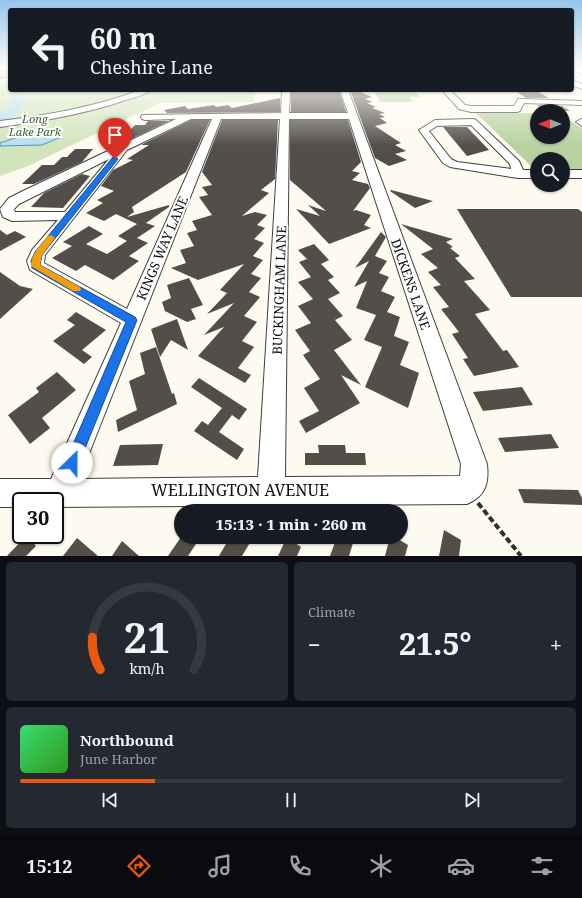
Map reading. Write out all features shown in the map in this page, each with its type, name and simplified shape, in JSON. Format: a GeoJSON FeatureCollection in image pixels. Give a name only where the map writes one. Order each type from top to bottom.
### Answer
{"type":"FeatureCollection","features":[{"type":"Feature","properties":{"kind":"street"},"geometry":{"type":"LineString","coordinates":[[0,124],[83,110],[136,94]]}},
{"type":"Feature","properties":{"kind":"street","name":"BUCKINGHAM LANE"},"geometry":{"type":"LineString","coordinates":[[271,490],[286,94]]}},
{"type":"Feature","properties":{"kind":"street","name":"DICKENS LANE"},"geometry":{"type":"LineString","coordinates":[[345,94],[474,464],[471,484]]}},
{"type":"Feature","properties":{"kind":"street"},"geometry":{"type":"LineString","coordinates":[[450,94],[462,107],[470,109],[517,109],[521,101],[555,101],[565,103],[582,102]]}},
{"type":"Feature","properties":{"kind":"street"},"geometry":{"type":"LineString","coordinates":[[569,94],[582,102]]}},
{"type":"Feature","properties":{"kind":"street"},"geometry":{"type":"LineString","coordinates":[[68,216],[12,217],[8,214],[7,209],[14,202],[29,193],[189,116]]}},
{"type":"Feature","properties":{"kind":"street","name":"KINGS WAY LANE"},"geometry":{"type":"LineString","coordinates":[[60,491],[218,116]]}},
{"type":"Feature","properties":{"kind":"street"},"geometry":{"type":"LineString","coordinates":[[145,117],[353,116]]}},
{"type":"Feature","properties":{"kind":"street"},"geometry":{"type":"LineString","coordinates":[[518,174],[515,163],[473,122],[435,123],[424,130],[447,161],[454,165],[518,174],[530,174]]}},
{"type":"Feature","properties":{"kind":"street"},"geometry":{"type":"LineString","coordinates":[[125,147],[68,216],[38,254],[35,261],[36,266],[132,320]]}},
{"type":"Feature","properties":{"kind":"street"},"geometry":{"type":"LineString","coordinates":[[570,174],[582,174]]}},
{"type":"Feature","properties":{"kind":"street","name":"WELLINGTON AVENUE"},"geometry":{"type":"LineString","coordinates":[[0,493],[60,491],[271,490],[471,484]]}},
{"type":"Feature","properties":{"kind":"path"},"geometry":{"type":"LineString","coordinates":[[471,484],[521,556]]}},
{"type":"Feature","properties":{"kind":"green space","name":"Long Lake Park"},"geometry":{"type":"Polygon","coordinates":[[[0,94],[255,94],[253,102],[160,103],[28,166],[0,176],[0,94]]]}},
{"type":"Feature","properties":{"kind":"green space"},"geometry":{"type":"Polygon","coordinates":[[[376,94],[417,94],[420,97],[410,97],[413,102],[380,102],[376,94]]]}},
{"type":"Feature","properties":{"kind":"green space"},"geometry":{"type":"Polygon","coordinates":[[[476,113],[530,113],[530,144],[570,144],[570,120],[582,128],[582,171],[570,171],[570,152],[530,152],[530,165],[476,113]]]}},
{"type":"Feature","properties":{"kind":"water"},"geometry":{"type":"Polygon","coordinates":[[[48,131],[62,131],[61,137],[42,145],[0,146],[0,143],[24,135],[48,131]]]}},
{"type":"Feature","properties":{"kind":"building"},"geometry":{"type":"Polygon","coordinates":[[[291,94],[340,94],[346,112],[291,112],[291,94]]]}},
{"type":"Feature","properties":{"kind":"building"},"geometry":{"type":"Polygon","coordinates":[[[351,94],[365,94],[372,97],[365,99],[373,102],[367,103],[376,107],[372,108],[385,113],[379,114],[385,117],[380,118],[387,123],[375,126],[401,143],[395,145],[406,151],[395,154],[407,160],[389,166],[375,158],[351,94]]]}},
{"type":"Feature","properties":{"kind":"building"},"geometry":{"type":"Polygon","coordinates":[[[520,94],[542,94],[549,98],[526,98],[520,94]]]}},
{"type":"Feature","properties":{"kind":"building"},"geometry":{"type":"Polygon","coordinates":[[[280,98],[280,112],[167,113],[164,110],[185,106],[188,109],[214,105],[216,107],[228,105],[232,108],[280,98]]]}},
{"type":"Feature","properties":{"kind":"building"},"geometry":{"type":"Polygon","coordinates":[[[191,120],[210,120],[186,172],[132,207],[134,212],[127,217],[169,205],[169,207],[146,223],[155,226],[137,238],[148,243],[129,256],[139,261],[113,280],[85,265],[76,271],[52,258],[72,246],[63,242],[89,226],[103,234],[86,244],[107,254],[127,241],[118,236],[137,224],[116,214],[104,221],[86,213],[103,203],[97,200],[114,191],[101,186],[113,170],[133,160],[127,159],[149,145],[141,145],[191,120]]]}},
{"type":"Feature","properties":{"kind":"building"},"geometry":{"type":"Polygon","coordinates":[[[222,120],[278,120],[275,179],[261,190],[269,193],[242,216],[255,212],[267,215],[257,225],[265,228],[254,239],[264,243],[253,256],[263,260],[251,274],[261,278],[249,292],[260,297],[244,316],[257,322],[242,341],[254,347],[238,368],[251,375],[245,383],[198,356],[224,327],[204,335],[234,303],[207,314],[227,293],[220,290],[244,264],[198,280],[171,268],[186,263],[180,250],[194,246],[187,233],[197,230],[192,221],[212,215],[199,197],[208,195],[202,187],[212,185],[202,172],[222,120]]]}},
{"type":"Feature","properties":{"kind":"building"},"geometry":{"type":"Polygon","coordinates":[[[290,120],[348,120],[361,162],[352,171],[360,173],[352,180],[368,184],[370,188],[353,211],[356,210],[371,215],[364,225],[371,228],[329,244],[296,209],[320,216],[308,205],[326,211],[290,180],[290,120]]]}},
{"type":"Feature","properties":{"kind":"building"},"geometry":{"type":"Polygon","coordinates":[[[148,121],[169,121],[118,145],[108,145],[121,131],[129,131],[135,125],[145,125],[148,121]]]}},
{"type":"Feature","properties":{"kind":"building"},"geometry":{"type":"Polygon","coordinates":[[[443,127],[467,127],[489,150],[467,156],[443,127]]]}},
{"type":"Feature","properties":{"kind":"building"},"geometry":{"type":"Polygon","coordinates":[[[75,149],[93,149],[82,162],[34,184],[22,184],[42,165],[54,165],[62,157],[67,157],[75,149]]]}},
{"type":"Feature","properties":{"kind":"building"},"geometry":{"type":"Polygon","coordinates":[[[82,174],[90,176],[63,208],[31,207],[44,193],[82,174]]]}},
{"type":"Feature","properties":{"kind":"building"},"geometry":{"type":"Polygon","coordinates":[[[391,190],[433,201],[415,208],[390,191],[391,190]]]}},
{"type":"Feature","properties":{"kind":"building"},"geometry":{"type":"Polygon","coordinates":[[[457,209],[578,209],[582,212],[582,297],[511,297],[457,209]]]}},
{"type":"Feature","properties":{"kind":"building"},"geometry":{"type":"Polygon","coordinates":[[[401,224],[453,239],[446,242],[453,247],[450,248],[460,256],[455,258],[475,279],[464,281],[490,310],[475,314],[503,351],[507,350],[519,367],[474,376],[463,359],[468,358],[452,334],[459,332],[441,309],[449,307],[433,287],[441,285],[428,272],[438,268],[421,254],[433,249],[401,224]]]}},
{"type":"Feature","properties":{"kind":"building"},"geometry":{"type":"Polygon","coordinates":[[[0,230],[7,235],[15,231],[26,237],[0,251],[0,230]]]}},
{"type":"Feature","properties":{"kind":"building"},"geometry":{"type":"Polygon","coordinates":[[[381,232],[386,237],[375,256],[387,261],[379,273],[389,277],[381,291],[395,297],[387,312],[400,317],[394,336],[409,342],[400,365],[419,373],[408,408],[365,387],[382,347],[364,340],[376,315],[356,308],[367,281],[354,287],[369,261],[355,268],[381,232]]]}},
{"type":"Feature","properties":{"kind":"building"},"geometry":{"type":"Polygon","coordinates":[[[314,244],[329,260],[321,264],[334,277],[328,280],[340,293],[328,299],[343,316],[335,320],[352,340],[334,350],[361,385],[341,375],[360,403],[306,433],[299,421],[319,411],[304,388],[320,379],[303,355],[310,351],[295,330],[311,323],[298,306],[313,299],[298,282],[311,277],[299,262],[307,259],[298,250],[314,244]]]}},
{"type":"Feature","properties":{"kind":"building"},"geometry":{"type":"Polygon","coordinates":[[[0,272],[20,286],[33,289],[0,319],[0,272]]]}},
{"type":"Feature","properties":{"kind":"building"},"geometry":{"type":"Polygon","coordinates":[[[189,278],[203,305],[191,309],[196,319],[187,322],[165,311],[162,302],[171,298],[167,285],[189,278]]]}},
{"type":"Feature","properties":{"kind":"building"},"geometry":{"type":"Polygon","coordinates":[[[76,312],[106,330],[82,350],[92,357],[84,364],[53,341],[75,325],[67,320],[76,312]]]}},
{"type":"Feature","properties":{"kind":"building"},"geometry":{"type":"Polygon","coordinates":[[[177,319],[188,350],[171,340],[160,357],[151,329],[177,319]]]}},
{"type":"Feature","properties":{"kind":"building"},"geometry":{"type":"Polygon","coordinates":[[[156,347],[172,394],[174,393],[177,404],[118,432],[116,420],[137,410],[129,381],[145,374],[140,353],[156,347]]]}},
{"type":"Feature","properties":{"kind":"building"},"geometry":{"type":"Polygon","coordinates":[[[57,372],[76,390],[42,418],[50,428],[30,444],[8,415],[39,392],[36,388],[57,372]]]}},
{"type":"Feature","properties":{"kind":"building"},"geometry":{"type":"Polygon","coordinates":[[[199,378],[247,409],[239,420],[232,415],[219,432],[244,449],[237,460],[194,431],[202,421],[208,425],[222,408],[191,387],[199,378]]]}},
{"type":"Feature","properties":{"kind":"building"},"geometry":{"type":"Polygon","coordinates":[[[522,387],[533,405],[483,411],[473,392],[522,387]]]}},
{"type":"Feature","properties":{"kind":"building"},"geometry":{"type":"Polygon","coordinates":[[[551,434],[559,448],[505,452],[498,438],[551,434]]]}},
{"type":"Feature","properties":{"kind":"building"},"geometry":{"type":"Polygon","coordinates":[[[163,444],[158,465],[113,466],[120,445],[163,444]]]}},
{"type":"Feature","properties":{"kind":"building"},"geometry":{"type":"Polygon","coordinates":[[[318,445],[345,445],[346,453],[365,453],[366,465],[305,465],[305,453],[319,453],[318,445]]]}},
{"type":"Feature","properties":{"kind":"building"},"geometry":{"type":"Polygon","coordinates":[[[518,489],[578,490],[582,498],[582,505],[524,503],[518,489]]]}},
{"type":"Feature","properties":{"kind":"building"},"geometry":{"type":"Polygon","coordinates":[[[444,530],[461,540],[459,556],[439,556],[444,530]]]}},
{"type":"Feature","properties":{"kind":"building"},"geometry":{"type":"Polygon","coordinates":[[[77,538],[98,556],[63,556],[77,538]]]}},
{"type":"Feature","properties":{"kind":"building"},"geometry":{"type":"Polygon","coordinates":[[[122,541],[139,556],[112,556],[122,541]]]}},
{"type":"Feature","properties":{"kind":"building"},"geometry":{"type":"Polygon","coordinates":[[[18,544],[34,544],[36,546],[26,556],[7,556],[18,544]]]}},
{"type":"Feature","properties":{"kind":"building"},"geometry":{"type":"Polygon","coordinates":[[[176,544],[196,544],[188,556],[168,556],[176,544]]]}},
{"type":"Feature","properties":{"kind":"building"},"geometry":{"type":"Polygon","coordinates":[[[226,544],[249,544],[242,556],[219,556],[226,544]]]}},
{"type":"Feature","properties":{"kind":"building"},"geometry":{"type":"Polygon","coordinates":[[[284,544],[297,544],[301,547],[297,556],[278,556],[284,544]]]}},
{"type":"Feature","properties":{"kind":"building"},"geometry":{"type":"Polygon","coordinates":[[[334,544],[353,544],[349,556],[330,556],[334,544]]]}},
{"type":"Feature","properties":{"kind":"building"},"geometry":{"type":"Polygon","coordinates":[[[388,544],[408,545],[405,556],[385,556],[388,544]]]}},
{"type":"Feature","properties":{"kind":"waterway"},"geometry":{"type":"LineString","coordinates":[[0,119],[13,110],[20,102],[20,99],[16,94]]}},
{"type":"Feature","properties":{"kind":"slow traffic"},"geometry":{"type":"LineString","coordinates":[[51,238],[38,254],[35,261],[36,266],[76,289]]}},
{"type":"Feature","properties":{"kind":"route"},"geometry":{"type":"LineString","coordinates":[[72,463],[132,320],[36,266],[35,261],[38,254],[115,159]]}}]}
